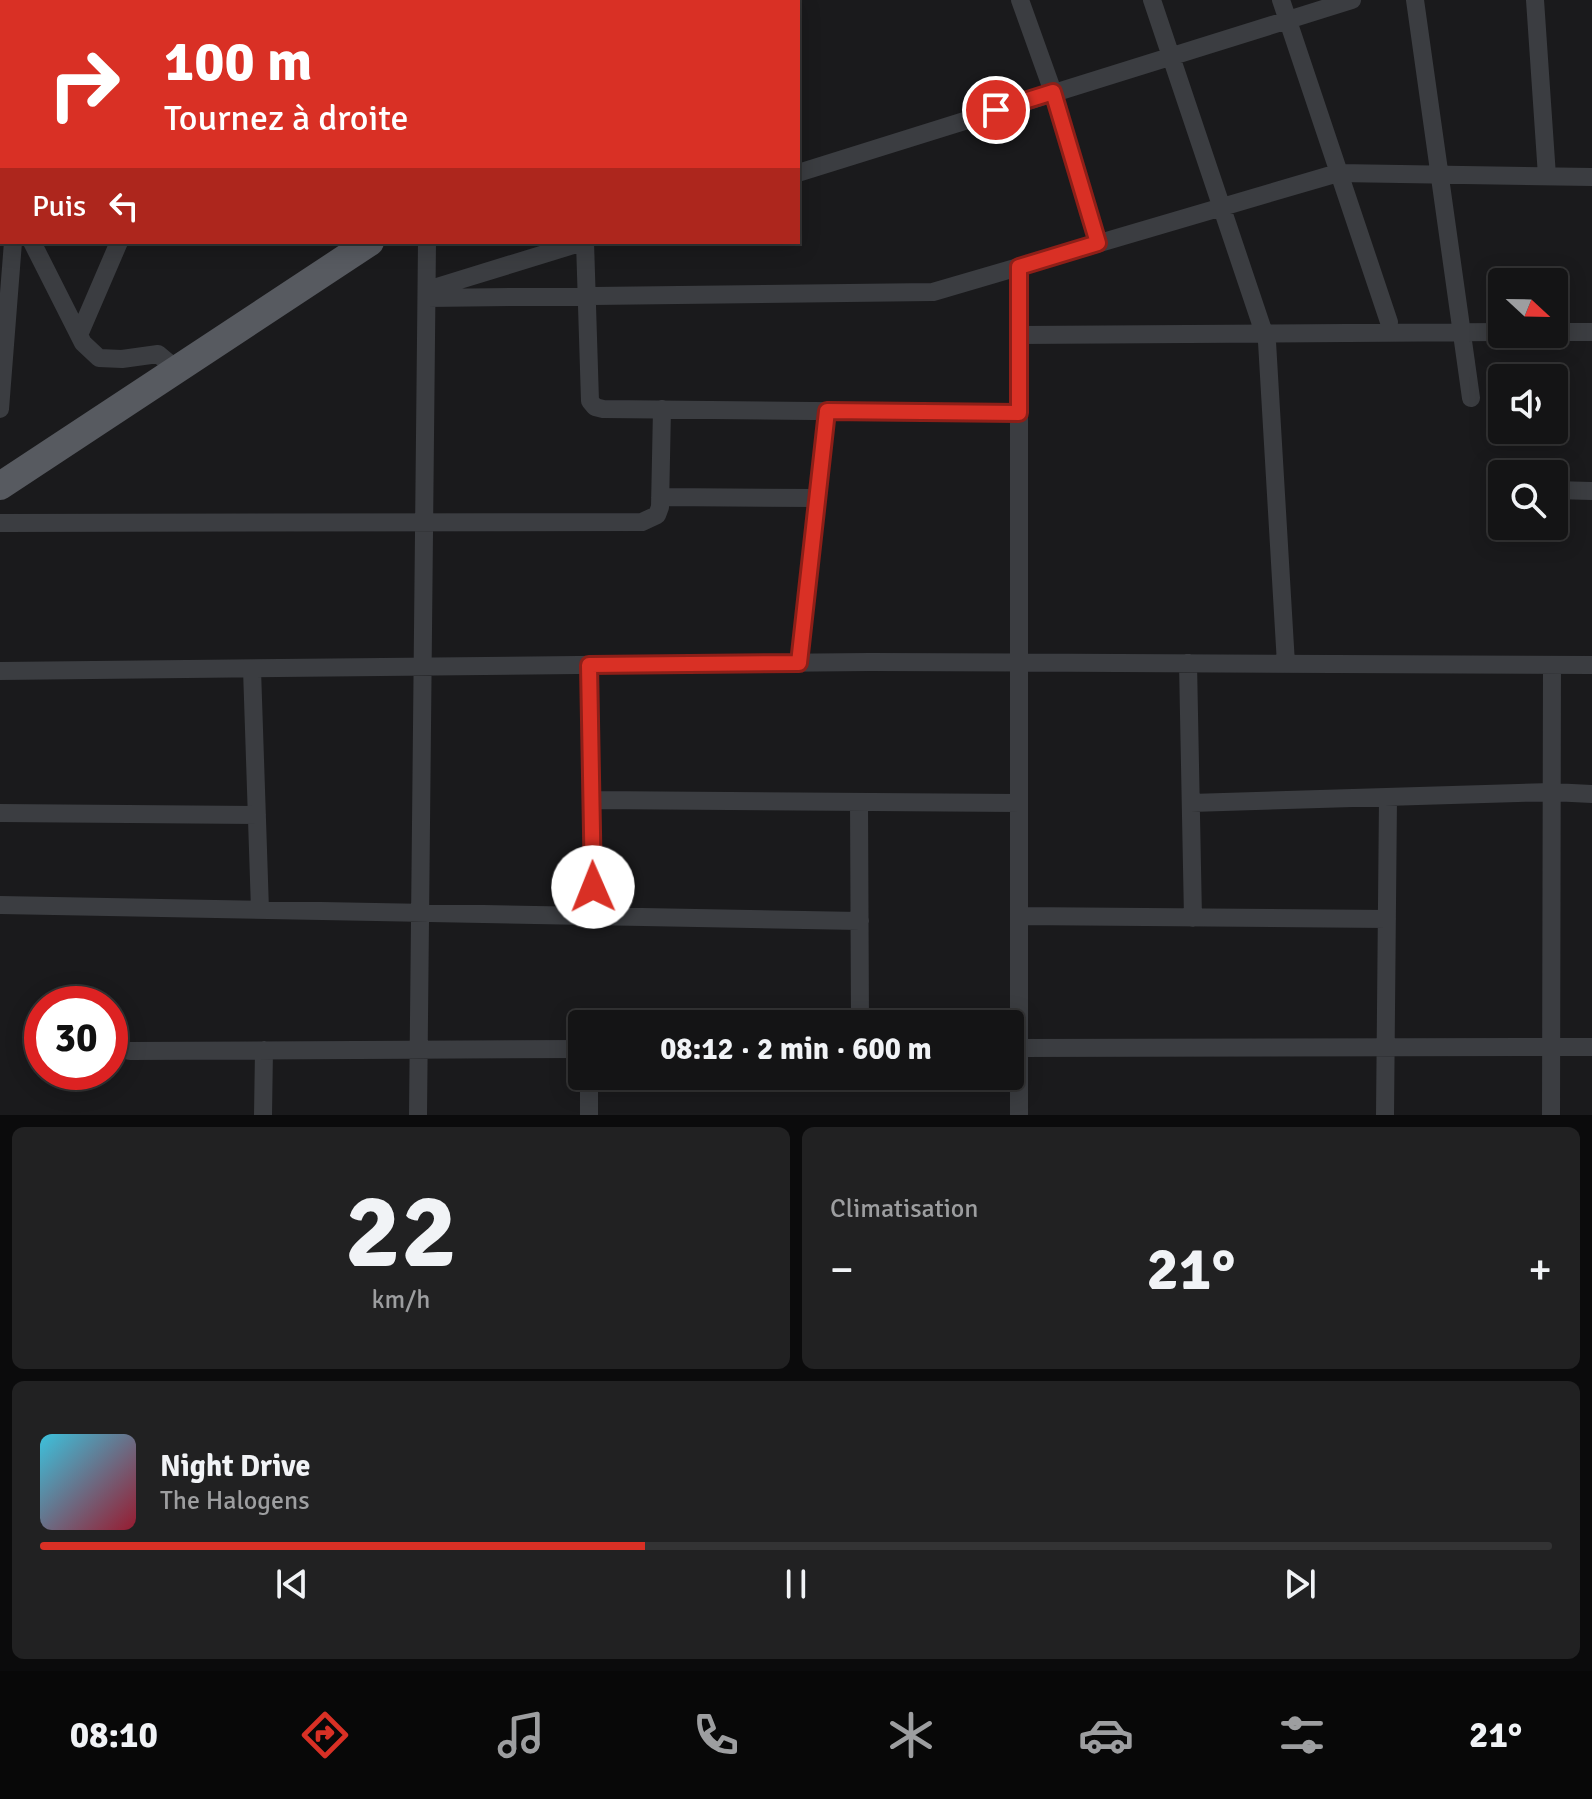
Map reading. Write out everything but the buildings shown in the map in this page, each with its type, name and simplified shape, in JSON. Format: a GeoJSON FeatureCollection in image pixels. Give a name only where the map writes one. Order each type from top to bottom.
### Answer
{"type":"FeatureCollection","features":[{"type":"Feature","properties":{"kind":"main road"},"geometry":{"type":"LineString","coordinates":[[0,486],[176,369],[336,252],[363,244]]}},
{"type":"Feature","properties":{"kind":"street"},"geometry":{"type":"LineString","coordinates":[[1020,0],[1053,92],[1098,243]]}},
{"type":"Feature","properties":{"kind":"street"},"geometry":{"type":"LineString","coordinates":[[1152,0],[1267,342],[1286,664]]}},
{"type":"Feature","properties":{"kind":"street"},"geometry":{"type":"LineString","coordinates":[[1281,0],[1389,322]]}},
{"type":"Feature","properties":{"kind":"street"},"geometry":{"type":"LineString","coordinates":[[800,172],[1352,0]]}},
{"type":"Feature","properties":{"kind":"street"},"geometry":{"type":"LineString","coordinates":[[1415,0],[1471,398]]}},
{"type":"Feature","properties":{"kind":"street"},"geometry":{"type":"LineString","coordinates":[[1535,0],[1547,176]]}},
{"type":"Feature","properties":{"kind":"street"},"geometry":{"type":"LineString","coordinates":[[427,294],[933,292],[1338,173],[1592,177]]}},
{"type":"Feature","properties":{"kind":"street"},"geometry":{"type":"LineString","coordinates":[[0,409],[13,244]]}},
{"type":"Feature","properties":{"kind":"street"},"geometry":{"type":"LineString","coordinates":[[33,244],[83,343],[99,358],[122,359],[158,354],[176,369]]}},
{"type":"Feature","properties":{"kind":"street"},"geometry":{"type":"LineString","coordinates":[[79,335],[118,244]]}},
{"type":"Feature","properties":{"kind":"street"},"geometry":{"type":"LineString","coordinates":[[418,1115],[427,244]]}},
{"type":"Feature","properties":{"kind":"street"},"geometry":{"type":"LineString","coordinates":[[427,294],[578,244]]}},
{"type":"Feature","properties":{"kind":"street"},"geometry":{"type":"LineString","coordinates":[[584,244],[590,401],[595,407],[1019,413]]}},
{"type":"Feature","properties":{"kind":"street"},"geometry":{"type":"LineString","coordinates":[[1015,1010],[1019,916],[1019,267]]}},
{"type":"Feature","properties":{"kind":"street"},"geometry":{"type":"LineString","coordinates":[[1019,335],[1488,332]]}},
{"type":"Feature","properties":{"kind":"street"},"geometry":{"type":"LineString","coordinates":[[1568,332],[1592,332]]}},
{"type":"Feature","properties":{"kind":"street"},"geometry":{"type":"LineString","coordinates":[[0,523],[642,522],[657,515],[662,409]]}},
{"type":"Feature","properties":{"kind":"street"},"geometry":{"type":"LineString","coordinates":[[799,663],[827,411]]}},
{"type":"Feature","properties":{"kind":"street"},"geometry":{"type":"LineString","coordinates":[[1568,490],[1592,491]]}},
{"type":"Feature","properties":{"kind":"street"},"geometry":{"type":"LineString","coordinates":[[660,497],[817,498]]}},
{"type":"Feature","properties":{"kind":"street"},"geometry":{"type":"LineString","coordinates":[[0,671],[1019,662],[1592,665]]}},
{"type":"Feature","properties":{"kind":"street"},"geometry":{"type":"LineString","coordinates":[[1188,663],[1193,918]]}},
{"type":"Feature","properties":{"kind":"street"},"geometry":{"type":"LineString","coordinates":[[589,665],[594,916]]}},
{"type":"Feature","properties":{"kind":"street"},"geometry":{"type":"LineString","coordinates":[[1551,1115],[1552,665]]}},
{"type":"Feature","properties":{"kind":"street"},"geometry":{"type":"LineString","coordinates":[[252,669],[260,910]]}},
{"type":"Feature","properties":{"kind":"street"},"geometry":{"type":"LineString","coordinates":[[1191,803],[1552,792],[1592,794]]}},
{"type":"Feature","properties":{"kind":"street"},"geometry":{"type":"LineString","coordinates":[[1385,1115],[1388,798]]}},
{"type":"Feature","properties":{"kind":"street"},"geometry":{"type":"LineString","coordinates":[[592,800],[1019,803]]}},
{"type":"Feature","properties":{"kind":"street"},"geometry":{"type":"LineString","coordinates":[[859,802],[860,1010]]}},
{"type":"Feature","properties":{"kind":"street"},"geometry":{"type":"LineString","coordinates":[[0,813],[257,815]]}},
{"type":"Feature","properties":{"kind":"street"},"geometry":{"type":"LineString","coordinates":[[0,905],[860,921]]}},
{"type":"Feature","properties":{"kind":"street"},"geometry":{"type":"LineString","coordinates":[[1019,916],[1387,919]]}},
{"type":"Feature","properties":{"kind":"street"},"geometry":{"type":"LineString","coordinates":[[1024,1048],[1592,1047]]}},
{"type":"Feature","properties":{"kind":"street"},"geometry":{"type":"LineString","coordinates":[[130,1051],[568,1049]]}},
{"type":"Feature","properties":{"kind":"street"},"geometry":{"type":"LineString","coordinates":[[263,1115],[264,1050]]}},
{"type":"Feature","properties":{"kind":"street"},"geometry":{"type":"LineString","coordinates":[[589,1090],[589,1115]]}},
{"type":"Feature","properties":{"kind":"street"},"geometry":{"type":"LineString","coordinates":[[1017,1090],[1019,1115]]}},
{"type":"Feature","properties":{"kind":"route"},"geometry":{"type":"LineString","coordinates":[[593,887],[589,665],[799,663],[827,411],[1019,413],[1019,267],[1098,243],[1053,92],[996,110]]}}]}
